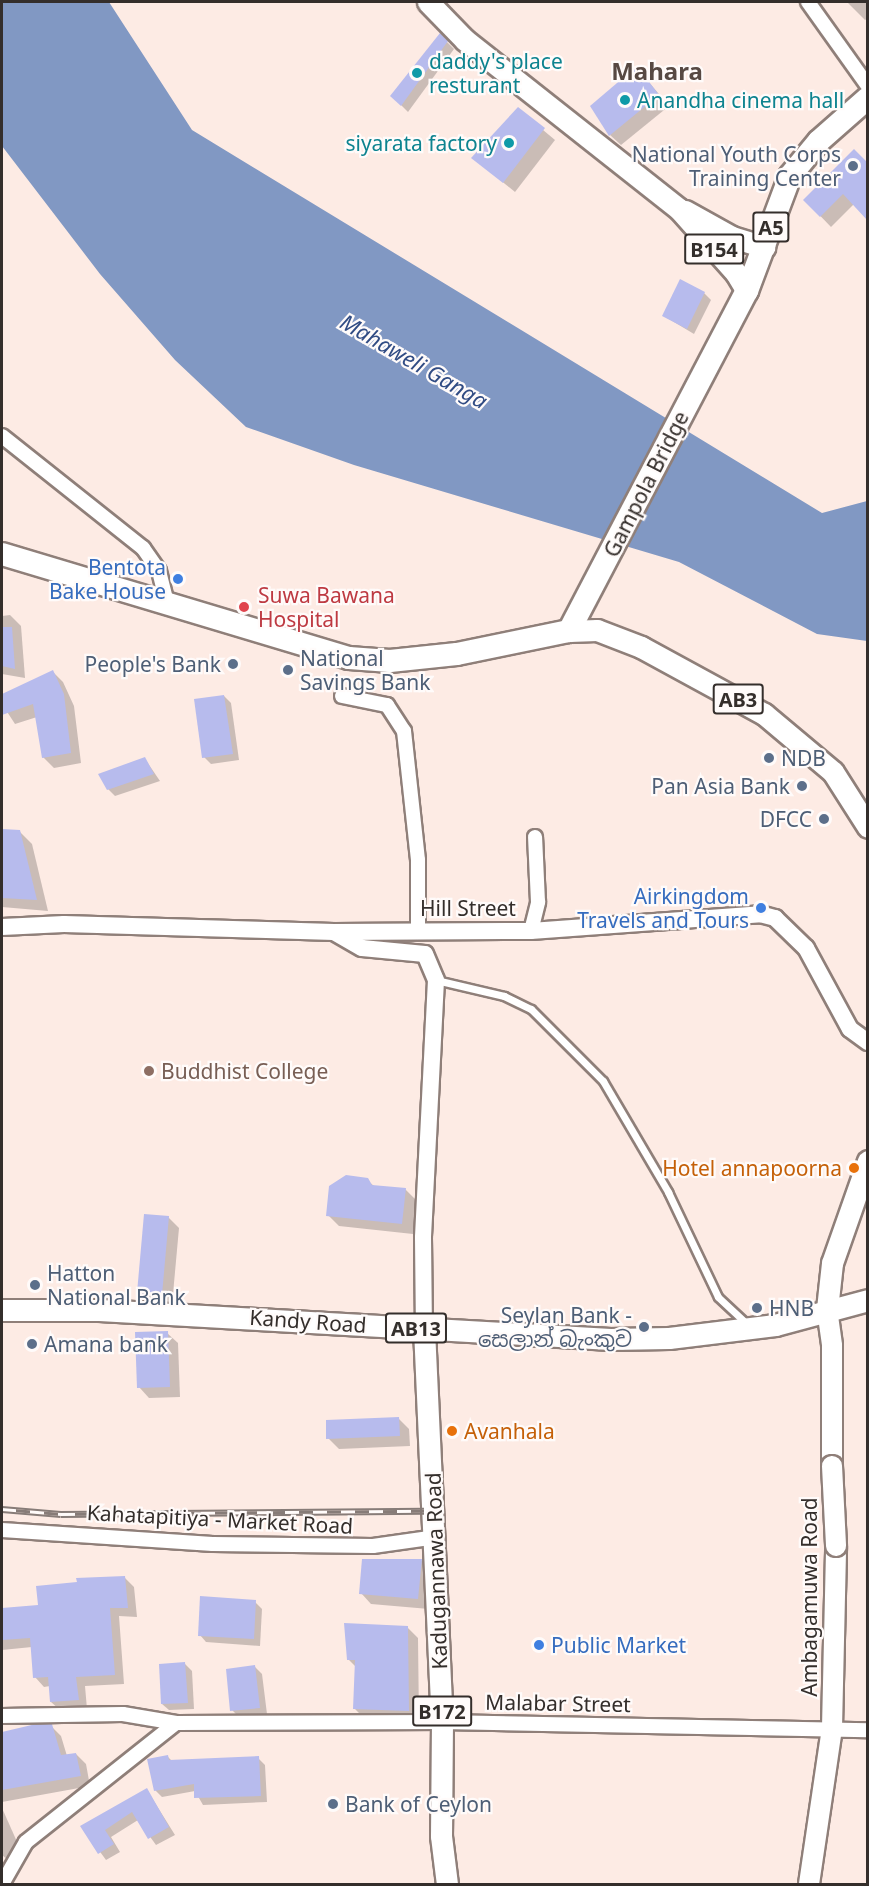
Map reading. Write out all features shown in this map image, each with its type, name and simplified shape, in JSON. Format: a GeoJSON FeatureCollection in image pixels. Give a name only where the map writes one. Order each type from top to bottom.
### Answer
{"type":"FeatureCollection","features":[{"type":"Feature","properties":{"kind":"highway","name":"A5"},"geometry":{"type":"LineString","coordinates":[[747,291],[790,176],[800,161],[867,98]]}},
{"type":"Feature","properties":{"kind":"highway","name":"Gampola Bridge"},"geometry":{"type":"LineString","coordinates":[[569,631],[747,291]]}},
{"type":"Feature","properties":{"kind":"highway"},"geometry":{"type":"LineString","coordinates":[[2,555],[167,603],[322,652],[390,661],[457,654],[569,631]]}},
{"type":"Feature","properties":{"kind":"main road","name":"B154"},"geometry":{"type":"LineString","coordinates":[[428,2],[465,40],[679,209],[736,273],[747,291]]}},
{"type":"Feature","properties":{"kind":"main road","name":"B154"},"geometry":{"type":"LineString","coordinates":[[679,209],[750,245],[764,248]]}},
{"type":"Feature","properties":{"kind":"main road","name":"AB3"},"geometry":{"type":"LineString","coordinates":[[569,631],[597,630],[641,647],[764,714],[833,772],[867,826]]}},
{"type":"Feature","properties":{"kind":"main road"},"geometry":{"type":"LineString","coordinates":[[827,1309],[832,1263],[867,1161]]}},
{"type":"Feature","properties":{"kind":"main road","name":"AB13"},"geometry":{"type":"LineString","coordinates":[[827,1309],[867,1300]]}},
{"type":"Feature","properties":{"kind":"main road","name":"Kandy Road"},"geometry":{"type":"LineString","coordinates":[[2,1310],[99,1310],[610,1339],[669,1338],[751,1328],[795,1321],[827,1309]]}},
{"type":"Feature","properties":{"kind":"main road","name":"Ambagamuwa Road"},"geometry":{"type":"LineString","coordinates":[[809,1884],[832,1728],[836,1546],[832,1466],[831,1346],[827,1309]]}},
{"type":"Feature","properties":{"kind":"main road","name":"Kadugannawa Road"},"geometry":{"type":"LineString","coordinates":[[424,1329],[436,1537],[442,1722],[441,1836],[447,1884]]}},
{"type":"Feature","properties":{"kind":"street"},"geometry":{"type":"LineString","coordinates":[[808,2],[867,86]]}},
{"type":"Feature","properties":{"kind":"street"},"geometry":{"type":"LineString","coordinates":[[2,436],[143,548],[159,571],[167,603]]}},
{"type":"Feature","properties":{"kind":"street"},"geometry":{"type":"LineString","coordinates":[[342,696],[387,705],[404,731],[418,860],[418,930]]}},
{"type":"Feature","properties":{"kind":"street"},"geometry":{"type":"LineString","coordinates":[[531,931],[537,902],[535,837]]}},
{"type":"Feature","properties":{"kind":"street","name":"Hill Street"},"geometry":{"type":"LineString","coordinates":[[2,927],[96,924],[334,932],[531,931],[734,915],[775,918],[807,948],[850,1029],[867,1042]]}},
{"type":"Feature","properties":{"kind":"street"},"geometry":{"type":"LineString","coordinates":[[334,932],[362,948],[425,954],[436,980],[423,1238],[424,1329]]}},
{"type":"Feature","properties":{"kind":"street","name":"Kahatapitiya - Market Road"},"geometry":{"type":"LineString","coordinates":[[2,1530],[213,1544],[373,1546],[436,1537]]}},
{"type":"Feature","properties":{"kind":"street","name":"Malabar Street"},"geometry":{"type":"LineString","coordinates":[[2,1716],[123,1714],[176,1723],[442,1722],[867,1730]]}},
{"type":"Feature","properties":{"kind":"street"},"geometry":{"type":"LineString","coordinates":[[2,1884],[26,1842],[176,1723]]}},
{"type":"Feature","properties":{"kind":"lane"},"geometry":{"type":"LineString","coordinates":[[436,980],[504,996],[531,1009],[603,1081],[668,1192],[718,1297],[751,1328]]}},
{"type":"Feature","properties":{"kind":"water","name":"Mahaweli Ganga"},"geometry":{"type":"Polygon","coordinates":[[[2,2],[109,2],[192,130],[822,513],[867,501],[867,641],[817,634],[679,562],[354,465],[246,427],[175,360],[100,274],[2,146],[2,2]]]}},
{"type":"Feature","properties":{"kind":"building","name":"daddy's place resturant"},"geometry":{"type":"Polygon","coordinates":[[[440,33],[448,41],[401,106],[390,96],[440,33]]]}},
{"type":"Feature","properties":{"kind":"building","name":"Anandha cinema hall"},"geometry":{"type":"Polygon","coordinates":[[[637,66],[659,95],[609,136],[590,106],[637,66]]]}},
{"type":"Feature","properties":{"kind":"building","name":"siyarata factory"},"geometry":{"type":"Polygon","coordinates":[[[518,107],[545,128],[503,183],[471,158],[518,107]]]}},
{"type":"Feature","properties":{"kind":"building"},"geometry":{"type":"Polygon","coordinates":[[[854,149],[867,162],[867,220],[843,194],[820,217],[803,200],[854,149]]]}},
{"type":"Feature","properties":{"kind":"building"},"geometry":{"type":"Polygon","coordinates":[[[680,279],[705,292],[687,329],[662,316],[680,279]]]}},
{"type":"Feature","properties":{"kind":"building"},"geometry":{"type":"Polygon","coordinates":[[[2,627],[12,627],[15,669],[2,666],[2,627]]]}},
{"type":"Feature","properties":{"kind":"building"},"geometry":{"type":"Polygon","coordinates":[[[53,670],[64,694],[71,753],[42,758],[33,704],[2,715],[2,694],[53,670]]]}},
{"type":"Feature","properties":{"kind":"building"},"geometry":{"type":"Polygon","coordinates":[[[224,695],[233,754],[202,758],[194,699],[224,695]]]}},
{"type":"Feature","properties":{"kind":"building"},"geometry":{"type":"Polygon","coordinates":[[[145,757],[154,774],[107,790],[98,774],[145,757]]]}},
{"type":"Feature","properties":{"kind":"building"},"geometry":{"type":"Polygon","coordinates":[[[2,829],[20,830],[37,900],[2,898],[2,829]]]}},
{"type":"Feature","properties":{"kind":"building"},"geometry":{"type":"Polygon","coordinates":[[[346,1175],[368,1178],[372,1185],[406,1188],[402,1224],[326,1216],[329,1186],[346,1175]]]}},
{"type":"Feature","properties":{"kind":"building"},"geometry":{"type":"Polygon","coordinates":[[[144,1214],[169,1216],[162,1295],[137,1293],[144,1214]]]}},
{"type":"Feature","properties":{"kind":"building"},"geometry":{"type":"Polygon","coordinates":[[[168,1331],[170,1387],[137,1388],[135,1332],[168,1331]]]}},
{"type":"Feature","properties":{"kind":"building"},"geometry":{"type":"Polygon","coordinates":[[[399,1417],[400,1436],[326,1439],[326,1420],[399,1417]]]}},
{"type":"Feature","properties":{"kind":"building"},"geometry":{"type":"Polygon","coordinates":[[[362,1559],[422,1559],[418,1599],[359,1594],[362,1559]]]}},
{"type":"Feature","properties":{"kind":"building"},"geometry":{"type":"Polygon","coordinates":[[[125,1576],[128,1608],[110,1608],[115,1675],[76,1677],[79,1700],[50,1702],[48,1677],[33,1678],[30,1638],[2,1640],[2,1608],[38,1605],[36,1586],[77,1582],[76,1578],[125,1576]]]}},
{"type":"Feature","properties":{"kind":"building"},"geometry":{"type":"Polygon","coordinates":[[[200,1596],[256,1600],[254,1639],[198,1636],[200,1596]]]}},
{"type":"Feature","properties":{"kind":"building"},"geometry":{"type":"Polygon","coordinates":[[[344,1623],[408,1626],[409,1711],[353,1709],[355,1660],[347,1660],[344,1623]]]}},
{"type":"Feature","properties":{"kind":"building"},"geometry":{"type":"Polygon","coordinates":[[[185,1662],[188,1703],[161,1704],[159,1664],[185,1662]]]}},
{"type":"Feature","properties":{"kind":"building"},"geometry":{"type":"Polygon","coordinates":[[[255,1665],[260,1708],[230,1711],[226,1669],[255,1665]]]}},
{"type":"Feature","properties":{"kind":"building"},"geometry":{"type":"Polygon","coordinates":[[[36,1724],[52,1724],[61,1755],[76,1753],[81,1776],[2,1790],[2,1732],[36,1724]]]}},
{"type":"Feature","properties":{"kind":"building"},"geometry":{"type":"Polygon","coordinates":[[[168,1755],[169,1760],[259,1756],[261,1796],[194,1798],[194,1784],[154,1791],[147,1759],[168,1755]]]}},
{"type":"Feature","properties":{"kind":"building"},"geometry":{"type":"Polygon","coordinates":[[[147,1788],[169,1827],[148,1839],[132,1812],[105,1830],[114,1844],[98,1854],[80,1826],[147,1788]]]}},
{"type":"Feature","properties":{"kind":"railway"},"geometry":{"type":"LineString","coordinates":[[2,1509],[61,1514],[424,1511]]}},
{"type":"Feature","properties":{"kind":"place","name":"daddy's place resturant"},"geometry":{"type":"Point","coordinates":[417,73]}},
{"type":"Feature","properties":{"kind":"place","name":"Anandha cinema hall"},"geometry":{"type":"Point","coordinates":[625,100]}},
{"type":"Feature","properties":{"kind":"place","name":"siyarata factory"},"geometry":{"type":"Point","coordinates":[509,143]}},
{"type":"Feature","properties":{"kind":"place","name":"National Youth Corps Training Center"},"geometry":{"type":"Point","coordinates":[853,166]}},
{"type":"Feature","properties":{"kind":"place","name":"Bentota Bake House"},"geometry":{"type":"Point","coordinates":[178,579]}},
{"type":"Feature","properties":{"kind":"place","name":"Suwa Bawana Hospital"},"geometry":{"type":"Point","coordinates":[244,607]}},
{"type":"Feature","properties":{"kind":"place","name":"People's Bank"},"geometry":{"type":"Point","coordinates":[233,664]}},
{"type":"Feature","properties":{"kind":"place","name":"National Savings Bank"},"geometry":{"type":"Point","coordinates":[288,670]}},
{"type":"Feature","properties":{"kind":"place","name":"NDB"},"geometry":{"type":"Point","coordinates":[769,758]}},
{"type":"Feature","properties":{"kind":"place","name":"Pan Asia Bank"},"geometry":{"type":"Point","coordinates":[802,786]}},
{"type":"Feature","properties":{"kind":"place","name":"DFCC"},"geometry":{"type":"Point","coordinates":[824,819]}},
{"type":"Feature","properties":{"kind":"place","name":"Airkingdom Travels and Tours"},"geometry":{"type":"Point","coordinates":[761,908]}},
{"type":"Feature","properties":{"kind":"place","name":"Buddhist College"},"geometry":{"type":"Point","coordinates":[149,1071]}},
{"type":"Feature","properties":{"kind":"place","name":"Hotel annapoorna"},"geometry":{"type":"Point","coordinates":[854,1168]}},
{"type":"Feature","properties":{"kind":"place","name":"Hatton National Bank"},"geometry":{"type":"Point","coordinates":[35,1285]}},
{"type":"Feature","properties":{"kind":"place","name":"HNB"},"geometry":{"type":"Point","coordinates":[757,1308]}},
{"type":"Feature","properties":{"kind":"place","name":"Seylan Bank - සෙලාන් බැංකුව"},"geometry":{"type":"Point","coordinates":[644,1327]}},
{"type":"Feature","properties":{"kind":"place","name":"Amana bank"},"geometry":{"type":"Point","coordinates":[32,1344]}},
{"type":"Feature","properties":{"kind":"place","name":"Avanhala"},"geometry":{"type":"Point","coordinates":[452,1431]}},
{"type":"Feature","properties":{"kind":"place","name":"Public Market"},"geometry":{"type":"Point","coordinates":[539,1645]}},
{"type":"Feature","properties":{"kind":"place","name":"Bank of Ceylon"},"geometry":{"type":"Point","coordinates":[333,1804]}},
{"type":"Feature","properties":{"kind":"district","name":"Mahara"},"geometry":{"type":"Point","coordinates":[657,71]}}]}
